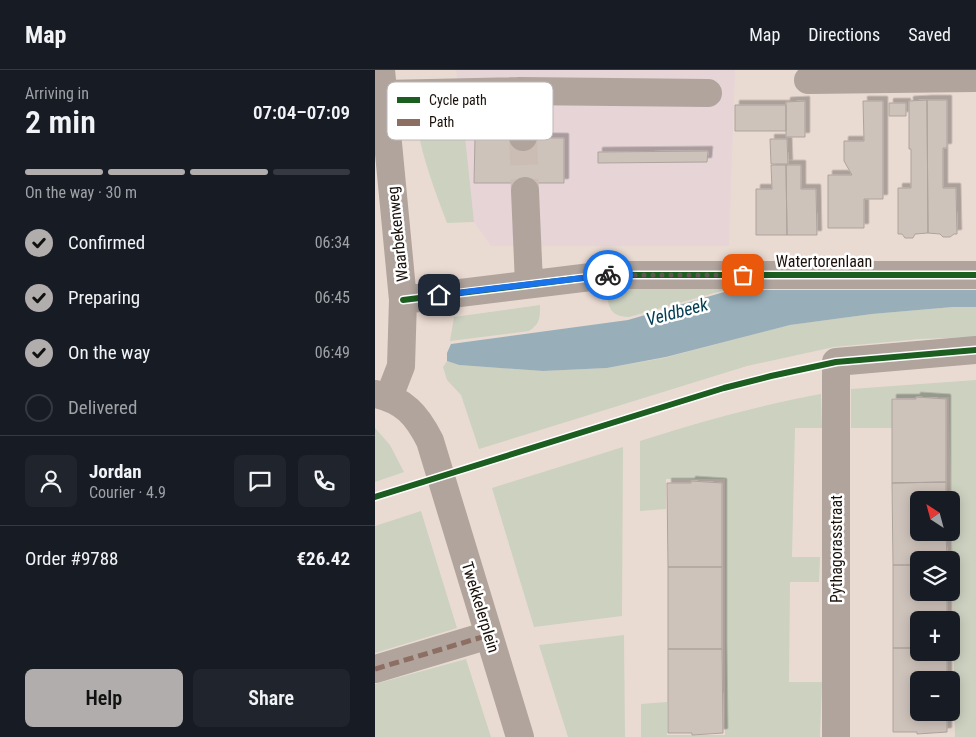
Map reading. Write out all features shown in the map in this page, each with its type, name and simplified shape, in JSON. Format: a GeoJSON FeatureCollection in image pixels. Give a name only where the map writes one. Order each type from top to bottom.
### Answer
{"type":"FeatureCollection","features":[{"type":"Feature","properties":{"kind":"street"},"geometry":{"type":"LineString","coordinates":[[808,80],[976,78]]}},
{"type":"Feature","properties":{"kind":"street"},"geometry":{"type":"LineString","coordinates":[[553,91],[708,93]]}},
{"type":"Feature","properties":{"kind":"street","name":"Waarbekenweg"},"geometry":{"type":"LineString","coordinates":[[381,101],[403,300],[401,366],[382,395]]}},
{"type":"Feature","properties":{"kind":"street"},"geometry":{"type":"LineString","coordinates":[[525,191],[529,284]]}},
{"type":"Feature","properties":{"kind":"street","name":"Watertorenlaan"},"geometry":{"type":"LineString","coordinates":[[403,300],[607,275],[976,275]]}},
{"type":"Feature","properties":{"kind":"street","name":"Pythagorasstraat"},"geometry":{"type":"LineString","coordinates":[[836,737],[836,362],[976,350]]}},
{"type":"Feature","properties":{"kind":"street","name":"Twekkelerplein"},"geometry":{"type":"LineString","coordinates":[[382,395],[397,401],[411,412],[423,427],[430,441],[520,737]]}},
{"type":"Feature","properties":{"kind":"street"},"geometry":{"type":"LineString","coordinates":[[375,670],[489,635]]}},
{"type":"Feature","properties":{"kind":"shaded area"},"geometry":{"type":"Polygon","coordinates":[[[456,70],[735,70],[729,246],[491,246],[474,222],[465,140],[553,140],[553,82],[458,82],[456,70]]]}},
{"type":"Feature","properties":{"kind":"green space"},"geometry":{"type":"Polygon","coordinates":[[[420,140],[465,140],[474,222],[447,223],[420,140]]]}},
{"type":"Feature","properties":{"kind":"green space"},"geometry":{"type":"Polygon","coordinates":[[[606,287],[732,288],[629,317],[613,312],[610,308],[606,287]]]}},
{"type":"Feature","properties":{"kind":"green space"},"geometry":{"type":"Polygon","coordinates":[[[540,305],[539,320],[529,331],[450,341],[454,317],[540,305]]]}},
{"type":"Feature","properties":{"kind":"green space"},"geometry":{"type":"Polygon","coordinates":[[[953,307],[976,307],[976,337],[920,339],[834,347],[747,366],[479,449],[461,395],[447,380],[443,367],[447,361],[459,365],[543,371],[607,368],[664,358],[790,325],[872,314],[953,307]]]}},
{"type":"Feature","properties":{"kind":"green space"},"geometry":{"type":"Polygon","coordinates":[[[976,380],[976,737],[955,737],[955,721],[960,721],[960,671],[954,671],[954,661],[960,661],[960,611],[953,611],[953,601],[960,601],[960,551],[952,551],[952,541],[960,541],[960,491],[951,491],[949,397],[892,398],[892,428],[851,428],[851,389],[976,380]]]}},
{"type":"Feature","properties":{"kind":"green space"},"geometry":{"type":"Polygon","coordinates":[[[821,394],[822,428],[795,428],[792,557],[820,557],[819,582],[790,582],[789,682],[822,682],[820,737],[641,737],[641,704],[667,702],[667,735],[725,735],[725,479],[666,479],[666,509],[640,511],[640,441],[730,414],[821,394]]]}},
{"type":"Feature","properties":{"kind":"green space"},"geometry":{"type":"Polygon","coordinates":[[[375,428],[390,445],[404,472],[375,482],[375,428]]]}},
{"type":"Feature","properties":{"kind":"green space"},"geometry":{"type":"Polygon","coordinates":[[[623,447],[622,616],[534,627],[492,488],[623,447]]]}},
{"type":"Feature","properties":{"kind":"green space"},"geometry":{"type":"Polygon","coordinates":[[[421,511],[457,628],[375,653],[375,526],[421,511]]]}},
{"type":"Feature","properties":{"kind":"green space"},"geometry":{"type":"Polygon","coordinates":[[[624,635],[625,737],[568,737],[539,645],[624,635]]]}},
{"type":"Feature","properties":{"kind":"green space"},"geometry":{"type":"Polygon","coordinates":[[[466,659],[491,737],[375,737],[375,684],[466,659]]]}},
{"type":"Feature","properties":{"kind":"water","name":"Veldbeek"},"geometry":{"type":"Polygon","coordinates":[[[731,290],[976,290],[976,307],[953,307],[872,314],[790,325],[666,357],[607,368],[543,371],[459,365],[447,361],[447,353],[451,344],[628,320],[731,290]]]}},
{"type":"Feature","properties":{"kind":"building"},"geometry":{"type":"Polygon","coordinates":[[[927,100],[928,233],[915,234],[913,238],[905,238],[902,234],[898,234],[898,188],[911,188],[909,101],[927,100]]]}},
{"type":"Feature","properties":{"kind":"building"},"geometry":{"type":"Polygon","coordinates":[[[927,100],[947,100],[947,148],[943,148],[943,188],[956,188],[957,234],[950,237],[928,233],[927,100]]]}},
{"type":"Feature","properties":{"kind":"building"},"geometry":{"type":"Polygon","coordinates":[[[805,101],[805,137],[786,137],[786,102],[805,101]]]}},
{"type":"Feature","properties":{"kind":"building"},"geometry":{"type":"Polygon","coordinates":[[[863,101],[883,101],[883,199],[864,199],[864,228],[828,228],[828,175],[852,175],[844,161],[844,141],[864,141],[863,101]]]}},
{"type":"Feature","properties":{"kind":"building"},"geometry":{"type":"Polygon","coordinates":[[[889,103],[906,103],[906,116],[889,116],[889,103]]]}},
{"type":"Feature","properties":{"kind":"building"},"geometry":{"type":"Polygon","coordinates":[[[735,105],[786,105],[786,131],[735,131],[735,105]]]}},
{"type":"Feature","properties":{"kind":"building"},"geometry":{"type":"Polygon","coordinates":[[[553,138],[564,138],[564,183],[474,183],[475,140],[553,140],[553,138]]]}},
{"type":"Feature","properties":{"kind":"building"},"geometry":{"type":"Polygon","coordinates":[[[770,139],[787,139],[788,164],[771,164],[770,139]]]}},
{"type":"Feature","properties":{"kind":"building"},"geometry":{"type":"Polygon","coordinates":[[[708,151],[707,162],[598,163],[598,152],[708,151]]]}},
{"type":"Feature","properties":{"kind":"building"},"geometry":{"type":"Polygon","coordinates":[[[771,165],[786,165],[787,235],[756,235],[756,189],[772,189],[771,165]]]}},
{"type":"Feature","properties":{"kind":"building"},"geometry":{"type":"Polygon","coordinates":[[[786,165],[801,165],[801,189],[816,189],[817,235],[787,235],[786,165]]]}},
{"type":"Feature","properties":{"kind":"building"},"geometry":{"type":"Polygon","coordinates":[[[916,397],[946,399],[946,482],[892,483],[892,399],[916,399],[916,397]]]}},
{"type":"Feature","properties":{"kind":"building"},"geometry":{"type":"Polygon","coordinates":[[[691,481],[722,483],[722,567],[668,567],[667,483],[691,483],[691,481]]]}},
{"type":"Feature","properties":{"kind":"building"},"geometry":{"type":"Polygon","coordinates":[[[946,482],[946,491],[910,491],[910,541],[946,541],[947,551],[910,551],[910,565],[893,565],[892,483],[946,482]]]}},
{"type":"Feature","properties":{"kind":"building"},"geometry":{"type":"Polygon","coordinates":[[[893,565],[910,565],[910,601],[947,601],[947,611],[910,611],[910,648],[893,648],[893,565]]]}},
{"type":"Feature","properties":{"kind":"building"},"geometry":{"type":"Polygon","coordinates":[[[668,567],[722,567],[722,649],[668,649],[668,567]]]}},
{"type":"Feature","properties":{"kind":"building"},"geometry":{"type":"Polygon","coordinates":[[[893,648],[910,648],[910,661],[947,661],[947,671],[910,671],[910,721],[947,721],[947,732],[917,734],[917,732],[893,732],[893,648]]]}},
{"type":"Feature","properties":{"kind":"building"},"geometry":{"type":"Polygon","coordinates":[[[668,649],[722,649],[723,733],[692,735],[692,733],[668,733],[668,649]]]}},
{"type":"Feature","properties":{"kind":"tunnel"},"geometry":{"type":"LineString","coordinates":[[523,140],[525,191]]}},
{"type":"Feature","properties":{"kind":"marked path"},"geometry":{"type":"LineString","coordinates":[[375,669],[489,635]]}},
{"type":"Feature","properties":{"kind":"cycle path"},"geometry":{"type":"LineString","coordinates":[[403,300],[607,275],[976,275]]}},
{"type":"Feature","properties":{"kind":"cycle path"},"geometry":{"type":"LineString","coordinates":[[375,497],[724,388],[771,376],[836,362],[976,350]]}},
{"type":"Feature","properties":{"kind":"way so far"},"geometry":{"type":"LineString","coordinates":[[608,275],[743,275]]}},
{"type":"Feature","properties":{"kind":"route"},"geometry":{"type":"LineString","coordinates":[[439,295],[608,275]]}}]}
